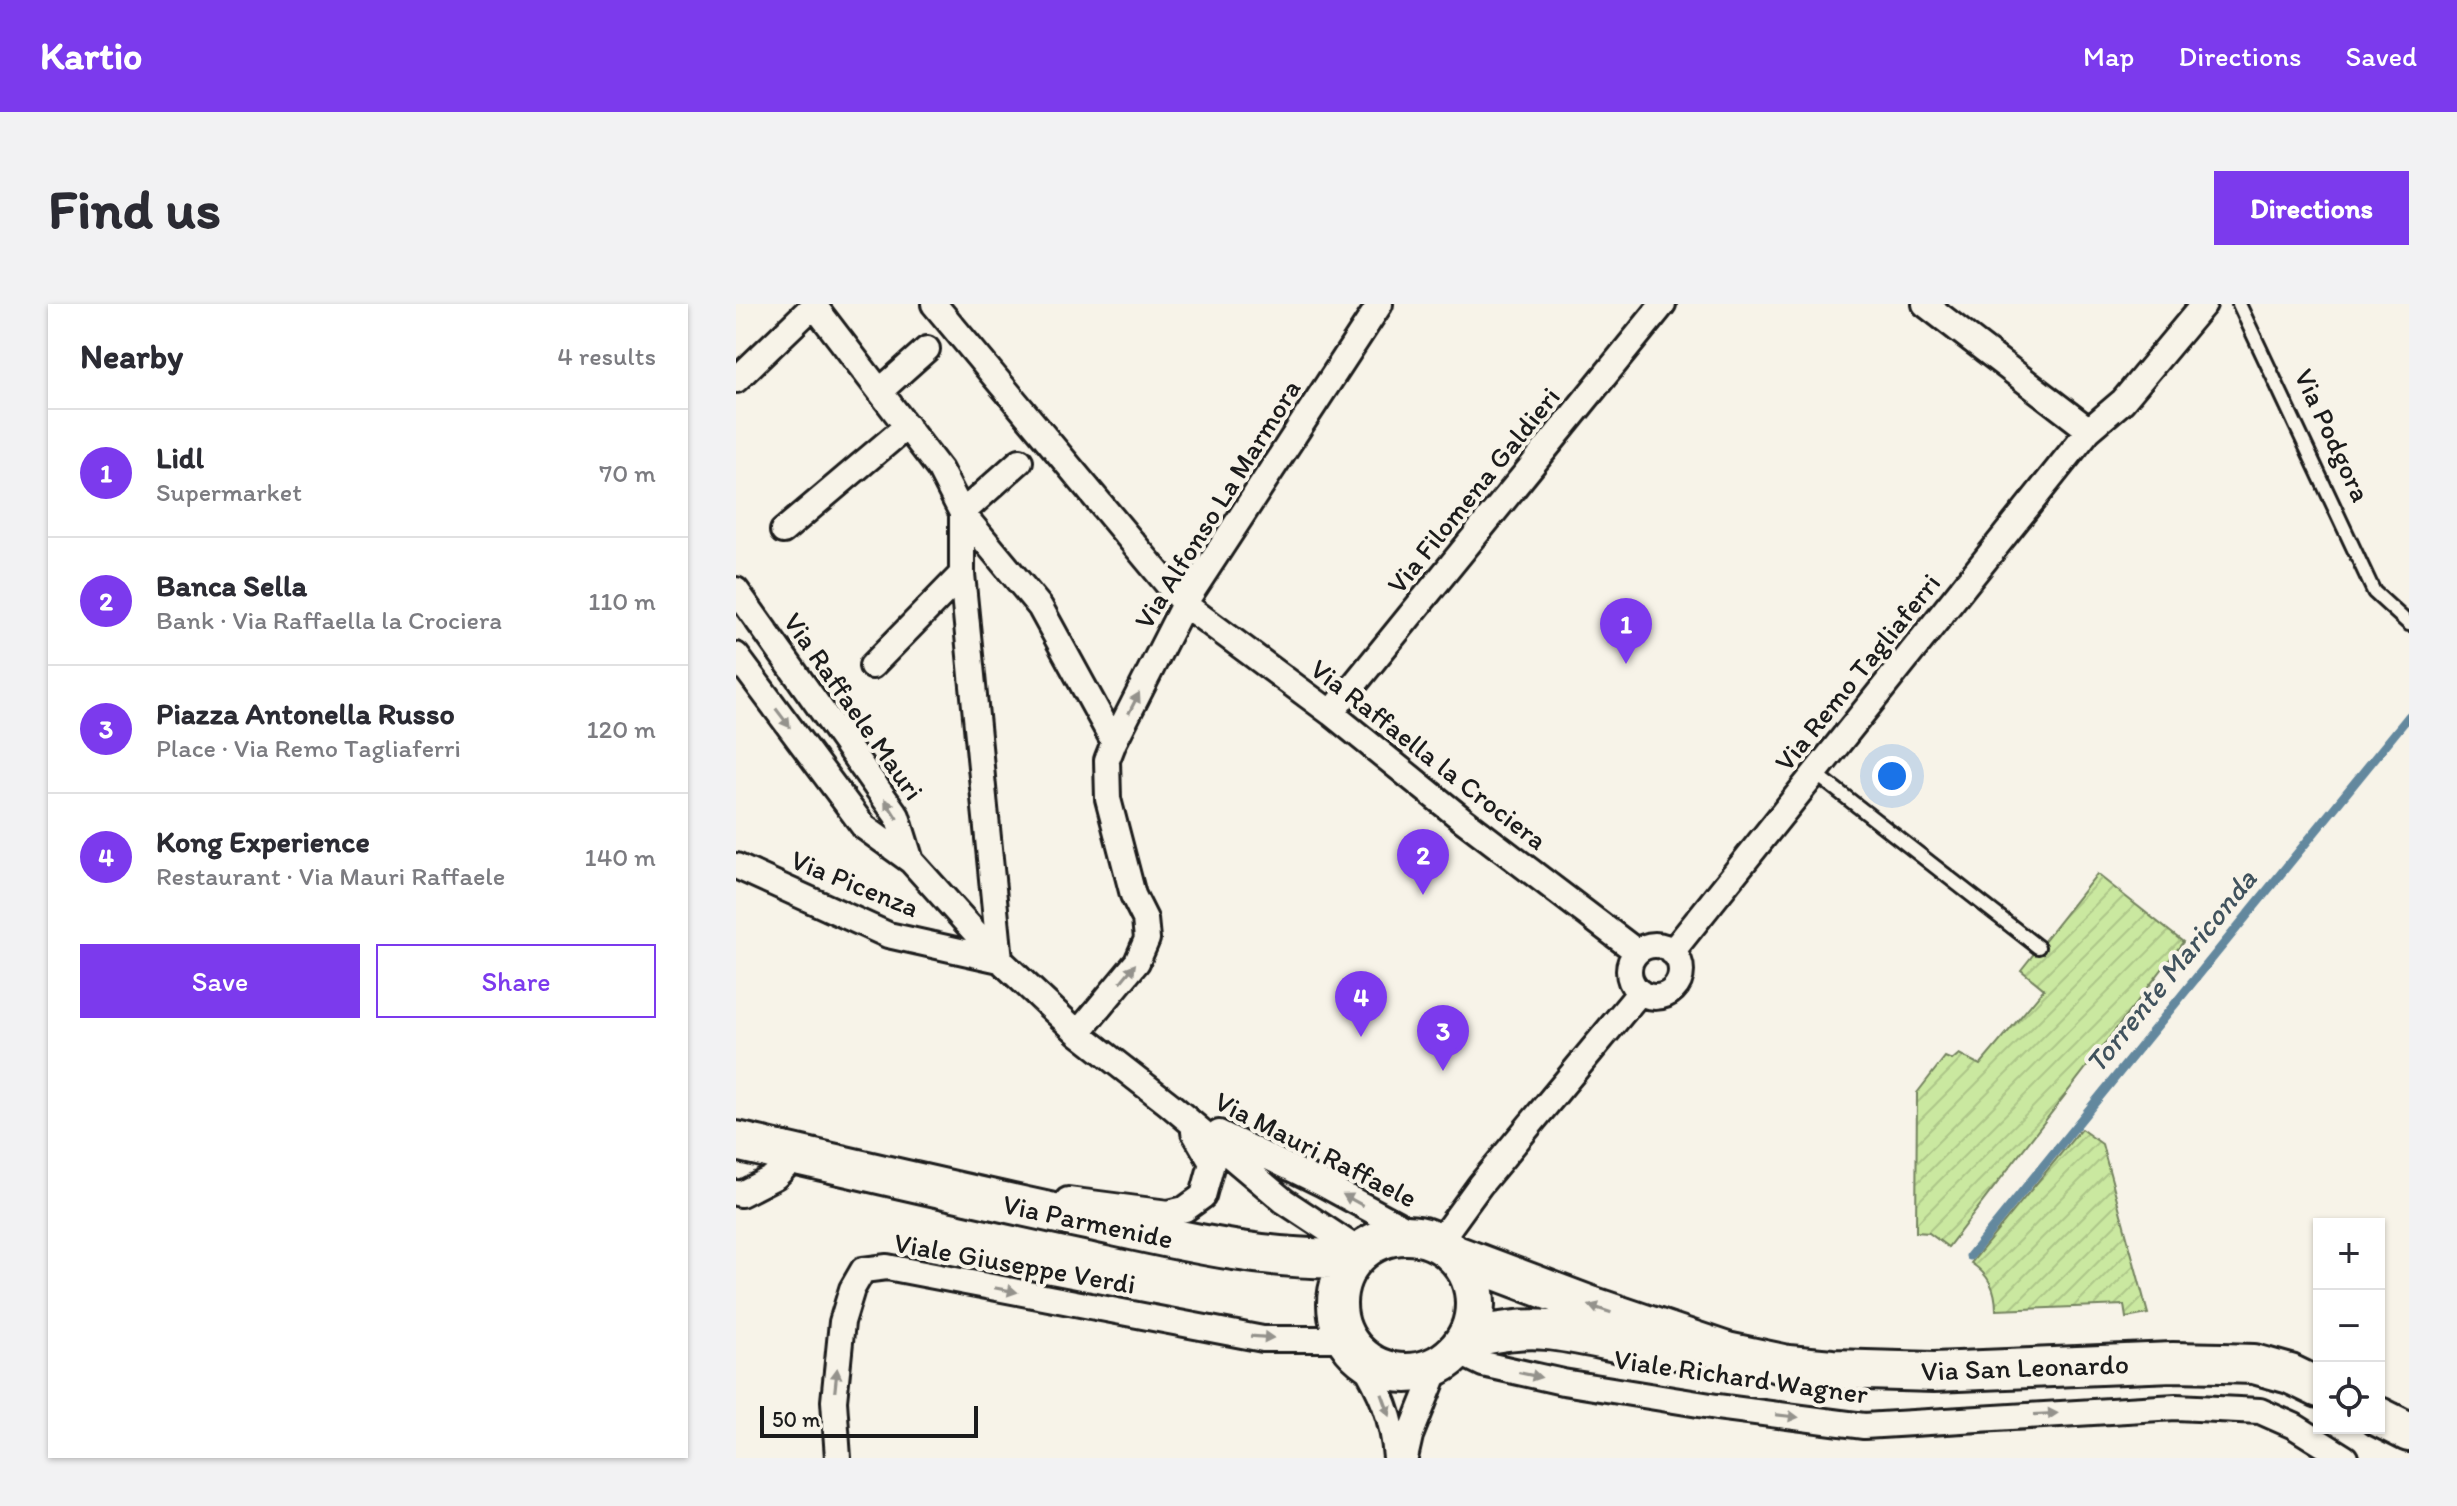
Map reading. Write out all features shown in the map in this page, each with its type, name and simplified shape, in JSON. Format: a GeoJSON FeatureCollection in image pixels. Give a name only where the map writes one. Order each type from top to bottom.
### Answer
{"type":"FeatureCollection","features":[{"type":"Feature","properties":{"kind":"main road","name":"Via Parmenide"},"geometry":{"type":"LineString","coordinates":[[736,1141],[962,1194],[1215,1248],[1301,1258],[1358,1255]]}},
{"type":"Feature","properties":{"kind":"main road"},"geometry":{"type":"LineString","coordinates":[[1403,1235],[1438,1245],[1465,1268],[1473,1285],[1474,1312],[1454,1351],[1420,1372],[1399,1373],[1378,1367],[1348,1338],[1338,1289],[1343,1275],[1358,1255],[1385,1238],[1403,1235]]}},
{"type":"Feature","properties":{"kind":"main road","name":"Via San Leonardo"},"geometry":{"type":"LineString","coordinates":[[1438,1245],[1591,1306],[1727,1352],[1788,1365],[1934,1372],[2173,1362],[2254,1364],[2290,1374],[2313,1385]]}},
{"type":"Feature","properties":{"kind":"main road","name":"Via Parmenide"},"geometry":{"type":"LineString","coordinates":[[1215,1248],[1284,1271],[1321,1290],[1348,1338]]}},
{"type":"Feature","properties":{"kind":"main road","name":"Via San Leonardo"},"geometry":{"type":"LineString","coordinates":[[1454,1351],[1516,1329],[1547,1330],[1654,1349],[1727,1352]]}},
{"type":"Feature","properties":{"kind":"main road"},"geometry":{"type":"LineString","coordinates":[[2385,1420],[2409,1432]]}},
{"type":"Feature","properties":{"kind":"street","name":"Via Raffaella la Crociera"},"geometry":{"type":"LineString","coordinates":[[934,304],[1184,604],[1331,713],[1462,819],[1637,952]]}},
{"type":"Feature","properties":{"kind":"street","name":"Via Alfonso La Marmora"},"geometry":{"type":"LineString","coordinates":[[1078,1033],[1137,962],[1147,939],[1145,919],[1133,895],[1108,799],[1107,760],[1114,742],[1184,604],[1380,304]]}},
{"type":"Feature","properties":{"kind":"street","name":"Via Filomena Galdieri"},"geometry":{"type":"LineString","coordinates":[[1331,713],[1663,304]]}},
{"type":"Feature","properties":{"kind":"street"},"geometry":{"type":"LineString","coordinates":[[1925,304],[2089,430],[2123,401],[2204,304]]}},
{"type":"Feature","properties":{"kind":"street"},"geometry":{"type":"LineString","coordinates":[[736,380],[814,305],[940,470],[962,513],[1040,607],[1114,742]]}},
{"type":"Feature","properties":{"kind":"street"},"geometry":{"type":"LineString","coordinates":[[880,391],[927,349]]}},
{"type":"Feature","properties":{"kind":"street"},"geometry":{"type":"LineString","coordinates":[[783,531],[907,426]]}},
{"type":"Feature","properties":{"kind":"street","name":"Via Remo Tagliaferri"},"geometry":{"type":"LineString","coordinates":[[1672,952],[2089,430]]}},
{"type":"Feature","properties":{"kind":"street"},"geometry":{"type":"LineString","coordinates":[[1000,960],[962,574],[962,513],[1020,461]]}},
{"type":"Feature","properties":{"kind":"street"},"geometry":{"type":"LineString","coordinates":[[872,666],[962,574]]}},
{"type":"Feature","properties":{"kind":"street","name":"Via Raffaele Mauri"},"geometry":{"type":"LineString","coordinates":[[736,590],[897,816],[911,861]]}},
{"type":"Feature","properties":{"kind":"street","name":"Via Raffaele Mauri"},"geometry":{"type":"LineString","coordinates":[[736,655],[864,827],[911,861],[1000,960]]}},
{"type":"Feature","properties":{"kind":"street","name":"Via Picenza"},"geometry":{"type":"LineString","coordinates":[[736,866],[888,935],[1000,960]]}},
{"type":"Feature","properties":{"kind":"street"},"geometry":{"type":"LineString","coordinates":[[1651,945],[1659,945],[1672,952],[1681,973],[1675,987],[1655,997],[1634,987],[1629,973],[1632,958],[1637,952],[1651,945]]}},
{"type":"Feature","properties":{"kind":"street","name":"Via Mauri Raffaele"},"geometry":{"type":"LineString","coordinates":[[1000,960],[1078,1033],[1184,1116],[1284,1201],[1358,1255]]}},
{"type":"Feature","properties":{"kind":"street"},"geometry":{"type":"LineString","coordinates":[[1438,1245],[1480,1185],[1640,992]]}},
{"type":"Feature","properties":{"kind":"street","name":"Via Mauri Raffaele"},"geometry":{"type":"LineString","coordinates":[[1184,1116],[1438,1245]]}},
{"type":"Feature","properties":{"kind":"street","name":"Via Mauri Raffaele"},"geometry":{"type":"LineString","coordinates":[[1184,1116],[1212,1163],[1203,1196],[1185,1209]]}},
{"type":"Feature","properties":{"kind":"street"},"geometry":{"type":"LineString","coordinates":[[736,1193],[741,1194],[776,1176],[797,1155]]}},
{"type":"Feature","properties":{"kind":"street","name":"Via Parmenide"},"geometry":{"type":"LineString","coordinates":[[962,1194],[1075,1200],[1168,1213],[1185,1209]]}},
{"type":"Feature","properties":{"kind":"street","name":"Viale Giuseppe Verdi"},"geometry":{"type":"LineString","coordinates":[[838,1458],[834,1401],[842,1322],[852,1289],[863,1270],[887,1267],[1263,1339],[1348,1338]]}},
{"type":"Feature","properties":{"kind":"street"},"geometry":{"type":"LineString","coordinates":[[1348,1338],[1380,1389],[1389,1413],[1396,1458]]}},
{"type":"Feature","properties":{"kind":"street"},"geometry":{"type":"LineString","coordinates":[[1405,1458],[1410,1436],[1454,1351]]}},
{"type":"Feature","properties":{"kind":"street","name":"Viale Richard Wagner"},"geometry":{"type":"LineString","coordinates":[[1454,1351],[1483,1364],[1563,1382],[1717,1407],[1864,1426],[2176,1407],[2260,1411],[2294,1426],[2345,1458]]}},
{"type":"Feature","properties":{"kind":"lane","name":"Via Podgora"},"geometry":{"type":"LineString","coordinates":[[2239,304],[2374,592],[2409,624]]}},
{"type":"Feature","properties":{"kind":"lane"},"geometry":{"type":"LineString","coordinates":[[1815,773],[2038,947]]}},
{"type":"Feature","properties":{"kind":"green space"},"geometry":{"type":"Polygon","coordinates":[[[2097,874],[2183,942],[1948,1247],[1929,1233],[1916,1232],[1917,1093],[1945,1057],[1952,1060],[1959,1054],[1980,1065],[2044,989],[2021,970],[2097,874]]]}},
{"type":"Feature","properties":{"kind":"green space"},"geometry":{"type":"Polygon","coordinates":[[[2081,1129],[2102,1144],[2148,1314],[2126,1318],[2124,1305],[1996,1310],[1990,1283],[1971,1263],[2081,1129]]]}},
{"type":"Feature","properties":{"kind":"waterway","name":"Torrente Mariconda"},"geometry":{"type":"LineString","coordinates":[[1970,1256],[2409,716]]}},
{"type":"Feature","properties":{"kind":"place","name":"Lidl"},"geometry":{"type":"Point","coordinates":[1626,664]}},
{"type":"Feature","properties":{"kind":"place","name":"Banca Sella"},"geometry":{"type":"Point","coordinates":[1423,895]}},
{"type":"Feature","properties":{"kind":"place","name":"Kong Experience"},"geometry":{"type":"Point","coordinates":[1361,1037]}},
{"type":"Feature","properties":{"kind":"place","name":"Piazza Antonella Russo"},"geometry":{"type":"Point","coordinates":[1443,1071]}}]}
